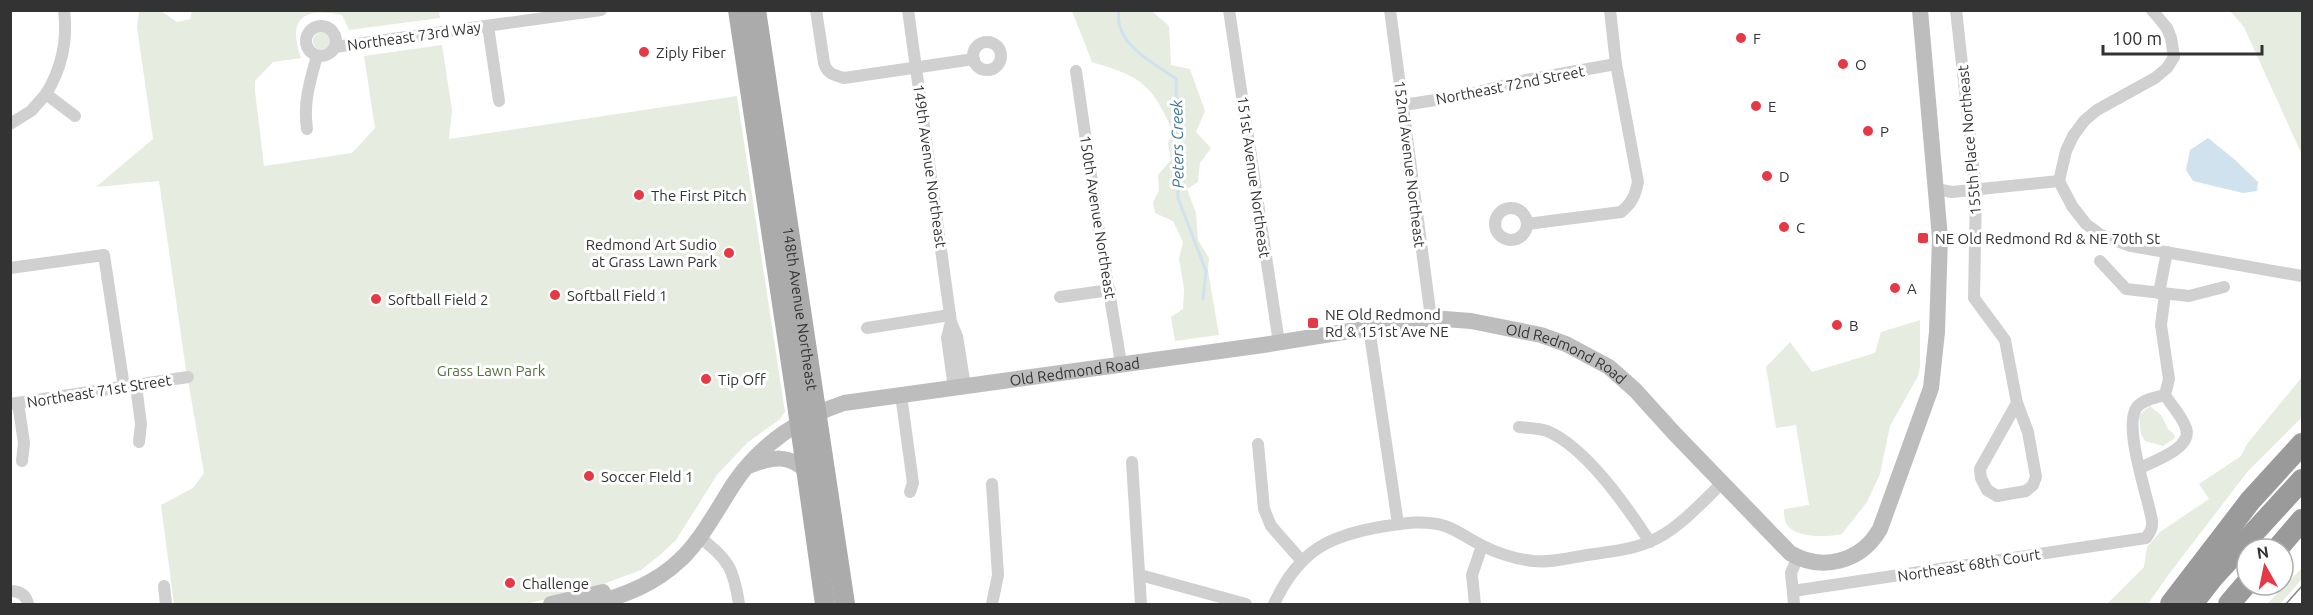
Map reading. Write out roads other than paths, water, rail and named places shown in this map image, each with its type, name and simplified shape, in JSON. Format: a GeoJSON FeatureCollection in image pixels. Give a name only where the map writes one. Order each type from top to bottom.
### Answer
{"type":"FeatureCollection","features":[{"type":"Feature","properties":{"kind":"highway"},"geometry":{"type":"LineString","coordinates":[[2170,604],[2250,501],[2302,444]]}},
{"type":"Feature","properties":{"kind":"highway"},"geometry":{"type":"LineString","coordinates":[[2192,604],[2220,569],[2302,480]]}},
{"type":"Feature","properties":{"kind":"highway"},"geometry":{"type":"LineString","coordinates":[[2287,537],[2302,519]]}},
{"type":"Feature","properties":{"kind":"main road","name":"148th Avenue Northeast"},"geometry":{"type":"LineString","coordinates":[[738,10],[808,418],[844,604]]}},
{"type":"Feature","properties":{"kind":"main road","name":"148th Avenue Northeast"},"geometry":{"type":"LineString","coordinates":[[756,10],[808,418],[806,471],[825,604]]}},
{"type":"Feature","properties":{"kind":"main road"},"geometry":{"type":"LineString","coordinates":[[1798,557],[1821,563],[1851,557],[1875,537],[1924,411],[1933,380],[1940,274],[1936,189],[1920,10]]}},
{"type":"Feature","properties":{"kind":"main road","name":"Old Redmond Road"},"geometry":{"type":"LineString","coordinates":[[591,604],[626,595],[657,578],[680,560],[699,536],[736,480],[777,437],[808,418],[844,403],[1279,343],[1431,318],[1471,321],[1541,335],[1566,344],[1609,367],[1635,390],[1783,546],[1798,557]]}},
{"type":"Feature","properties":{"kind":"main road"},"geometry":{"type":"LineString","coordinates":[[750,465],[765,459],[790,459],[799,463],[806,471]]}},
{"type":"Feature","properties":{"kind":"main road","name":"Old Redmond Road"},"geometry":{"type":"LineString","coordinates":[[554,604],[622,585],[651,569],[699,536]]}},
{"type":"Feature","properties":{"kind":"street"},"geometry":{"type":"LineString","coordinates":[[10,124],[31,111],[46,94],[56,77],[63,58],[64,10]]}},
{"type":"Feature","properties":{"kind":"street","name":"Northeast 73rd Way"},"geometry":{"type":"LineString","coordinates":[[335,47],[601,10]]}},
{"type":"Feature","properties":{"kind":"street"},"geometry":{"type":"LineString","coordinates":[[816,10],[824,63],[831,75],[844,78],[974,58]]}},
{"type":"Feature","properties":{"kind":"street","name":"149th Avenue Northeast"},"geometry":{"type":"LineString","coordinates":[[908,10],[951,318],[947,338],[959,387]]}},
{"type":"Feature","properties":{"kind":"street","name":"151st Avenue Northeast"},"geometry":{"type":"LineString","coordinates":[[1229,10],[1279,343]]}},
{"type":"Feature","properties":{"kind":"street","name":"152nd Avenue Northeast"},"geometry":{"type":"LineString","coordinates":[[1390,10],[1431,318]]}},
{"type":"Feature","properties":{"kind":"street"},"geometry":{"type":"LineString","coordinates":[[1527,224],[1621,212],[1636,195],[1638,182],[1616,64],[1610,10]]}},
{"type":"Feature","properties":{"kind":"street","name":"155th Place Northeast"},"geometry":{"type":"LineString","coordinates":[[1956,10],[1976,190],[1974,298],[2005,340],[2017,403],[2028,432],[2036,477],[2033,485],[2026,491],[1997,496],[1987,490],[1981,478],[1980,469],[2017,403]]}},
{"type":"Feature","properties":{"kind":"street"},"geometry":{"type":"LineString","coordinates":[[2152,10],[2167,28],[2174,57],[2167,68],[2155,78],[2097,110],[2084,121],[2073,136],[2066,151],[2060,181],[2072,206],[2086,224],[2101,235],[2131,246],[2299,271]]}},
{"type":"Feature","properties":{"kind":"street"},"geometry":{"type":"LineString","coordinates":[[323,26],[332,31],[336,39],[335,47],[327,56],[317,56],[309,50],[307,36],[313,28],[323,26]]}},
{"type":"Feature","properties":{"kind":"street"},"geometry":{"type":"LineString","coordinates":[[488,26],[499,101]]}},
{"type":"Feature","properties":{"kind":"street"},"geometry":{"type":"LineString","coordinates":[[307,129],[304,112],[305,99],[317,56]]}},
{"type":"Feature","properties":{"kind":"street","name":"Northeast 72nd Street"},"geometry":{"type":"LineString","coordinates":[[1403,105],[1462,96],[1526,80],[1616,64]]}},
{"type":"Feature","properties":{"kind":"street","name":"150th Avenue Northeast"},"geometry":{"type":"LineString","coordinates":[[1076,71],[1121,363]]}},
{"type":"Feature","properties":{"kind":"street"},"geometry":{"type":"LineString","coordinates":[[46,94],[75,116]]}},
{"type":"Feature","properties":{"kind":"street"},"geometry":{"type":"LineString","coordinates":[[1936,189],[1952,192],[2060,181]]}},
{"type":"Feature","properties":{"kind":"street"},"geometry":{"type":"LineString","coordinates":[[2165,395],[2148,399],[2137,406],[2133,413],[2132,423],[2140,468],[2185,443],[2187,434],[2185,426],[2165,395],[2169,379],[2161,325],[2167,252]]}},
{"type":"Feature","properties":{"kind":"street"},"geometry":{"type":"LineString","coordinates":[[10,268],[104,255],[130,387],[141,424],[140,442]]}},
{"type":"Feature","properties":{"kind":"street"},"geometry":{"type":"LineString","coordinates":[[2100,261],[2126,289],[2190,296],[2224,286]]}},
{"type":"Feature","properties":{"kind":"street"},"geometry":{"type":"LineString","coordinates":[[1060,297],[1110,290]]}},
{"type":"Feature","properties":{"kind":"street"},"geometry":{"type":"LineString","coordinates":[[867,328],[951,318]]}},
{"type":"Feature","properties":{"kind":"street"},"geometry":{"type":"LineString","coordinates":[[1369,328],[1398,524]]}},
{"type":"Feature","properties":{"kind":"street","name":"Northeast 71st Street"},"geometry":{"type":"LineString","coordinates":[[14,403],[188,377]]}},
{"type":"Feature","properties":{"kind":"street"},"geometry":{"type":"LineString","coordinates":[[901,395],[913,483],[910,492]]}},
{"type":"Feature","properties":{"kind":"street"},"geometry":{"type":"LineString","coordinates":[[14,403],[24,443],[22,461]]}},
{"type":"Feature","properties":{"kind":"street"},"geometry":{"type":"LineString","coordinates":[[1519,427],[1545,430],[1563,440],[1611,487],[1650,542]]}},
{"type":"Feature","properties":{"kind":"street"},"geometry":{"type":"LineString","coordinates":[[1258,444],[1264,509],[1271,526],[1301,560]]}},
{"type":"Feature","properties":{"kind":"street"},"geometry":{"type":"LineString","coordinates":[[1132,462],[1141,604]]}},
{"type":"Feature","properties":{"kind":"street","name":"Northeast 68th Court"},"geometry":{"type":"LineString","coordinates":[[1792,591],[2146,538],[2151,531],[2152,523],[2140,468]]}},
{"type":"Feature","properties":{"kind":"street"},"geometry":{"type":"LineString","coordinates":[[1274,604],[1284,582],[1301,560],[1329,541],[1353,531],[1416,522],[1436,524],[1448,527],[1482,546],[1508,556],[1534,561],[1579,557],[1626,549],[1650,542],[1668,532],[1723,482]]}},
{"type":"Feature","properties":{"kind":"street"},"geometry":{"type":"LineString","coordinates":[[992,484],[998,575],[992,604]]}},
{"type":"Feature","properties":{"kind":"street"},"geometry":{"type":"LineString","coordinates":[[699,536],[723,556],[731,568],[739,604]]}},
{"type":"Feature","properties":{"kind":"street"},"geometry":{"type":"LineString","coordinates":[[1475,604],[1472,575],[1482,546]]}},
{"type":"Feature","properties":{"kind":"street"},"geometry":{"type":"LineString","coordinates":[[1794,604],[1791,573],[1798,557]]}},
{"type":"Feature","properties":{"kind":"street"},"geometry":{"type":"LineString","coordinates":[[1140,575],[1246,604]]}},
{"type":"Feature","properties":{"kind":"street"},"geometry":{"type":"LineString","coordinates":[[164,586],[166,604]]}},
{"type":"Feature","properties":{"kind":"street"},"geometry":{"type":"LineString","coordinates":[[10,591],[16,591],[24,596],[28,604]]}},
{"type":"Feature","properties":{"kind":"water"},"geometry":{"type":"Polygon","coordinates":[[[2208,138],[2258,182],[2257,191],[2243,193],[2193,181],[2186,170],[2190,150],[2208,138]]]}},
{"type":"Feature","properties":{"kind":"waterway","name":"Peters Creek"},"geometry":{"type":"LineString","coordinates":[[1119,10],[1122,33],[1128,42],[1146,59],[1176,79],[1178,198],[1206,271],[1203,299]]}},
{"type":"Feature","properties":{"kind":"tram line"},"geometry":{"type":"LineString","coordinates":[[2286,604],[2302,586]]}},
{"type":"Feature","properties":{"kind":"place","name":"F"},"geometry":{"type":"Point","coordinates":[1741,38]}},
{"type":"Feature","properties":{"kind":"place","name":"Ziply Fiber"},"geometry":{"type":"Point","coordinates":[644,52]}},
{"type":"Feature","properties":{"kind":"place","name":"O"},"geometry":{"type":"Point","coordinates":[1843,64]}},
{"type":"Feature","properties":{"kind":"place","name":"E"},"geometry":{"type":"Point","coordinates":[1756,106]}},
{"type":"Feature","properties":{"kind":"place","name":"P"},"geometry":{"type":"Point","coordinates":[1868,131]}},
{"type":"Feature","properties":{"kind":"place","name":"D"},"geometry":{"type":"Point","coordinates":[1767,176]}},
{"type":"Feature","properties":{"kind":"place","name":"The First Pitch"},"geometry":{"type":"Point","coordinates":[639,195]}},
{"type":"Feature","properties":{"kind":"place","name":"C"},"geometry":{"type":"Point","coordinates":[1784,227]}},
{"type":"Feature","properties":{"kind":"place","name":"NE Old Redmond Rd & NE 70th St"},"geometry":{"type":"Point","coordinates":[1923,238]}},
{"type":"Feature","properties":{"kind":"place","name":"Redmond Art Sudio at Grass Lawn Park"},"geometry":{"type":"Point","coordinates":[729,253]}},
{"type":"Feature","properties":{"kind":"place","name":"A"},"geometry":{"type":"Point","coordinates":[1895,288]}},
{"type":"Feature","properties":{"kind":"place","name":"Softball Field 1"},"geometry":{"type":"Point","coordinates":[555,295]}},
{"type":"Feature","properties":{"kind":"place","name":"Softball Field 2"},"geometry":{"type":"Point","coordinates":[376,299]}},
{"type":"Feature","properties":{"kind":"place","name":"NE Old Redmond Rd & 151st Ave NE"},"geometry":{"type":"Point","coordinates":[1313,323]}},
{"type":"Feature","properties":{"kind":"place","name":"B"},"geometry":{"type":"Point","coordinates":[1837,325]}},
{"type":"Feature","properties":{"kind":"place","name":"Tip Off"},"geometry":{"type":"Point","coordinates":[706,379]}},
{"type":"Feature","properties":{"kind":"place","name":"Soccer FIeld 1"},"geometry":{"type":"Point","coordinates":[589,476]}},
{"type":"Feature","properties":{"kind":"place","name":"Challenge"},"geometry":{"type":"Point","coordinates":[510,583]}},
{"type":"Feature","properties":{"kind":"park label","name":"Grass Lawn Park"},"geometry":{"type":"Point","coordinates":[491,370]}}]}
